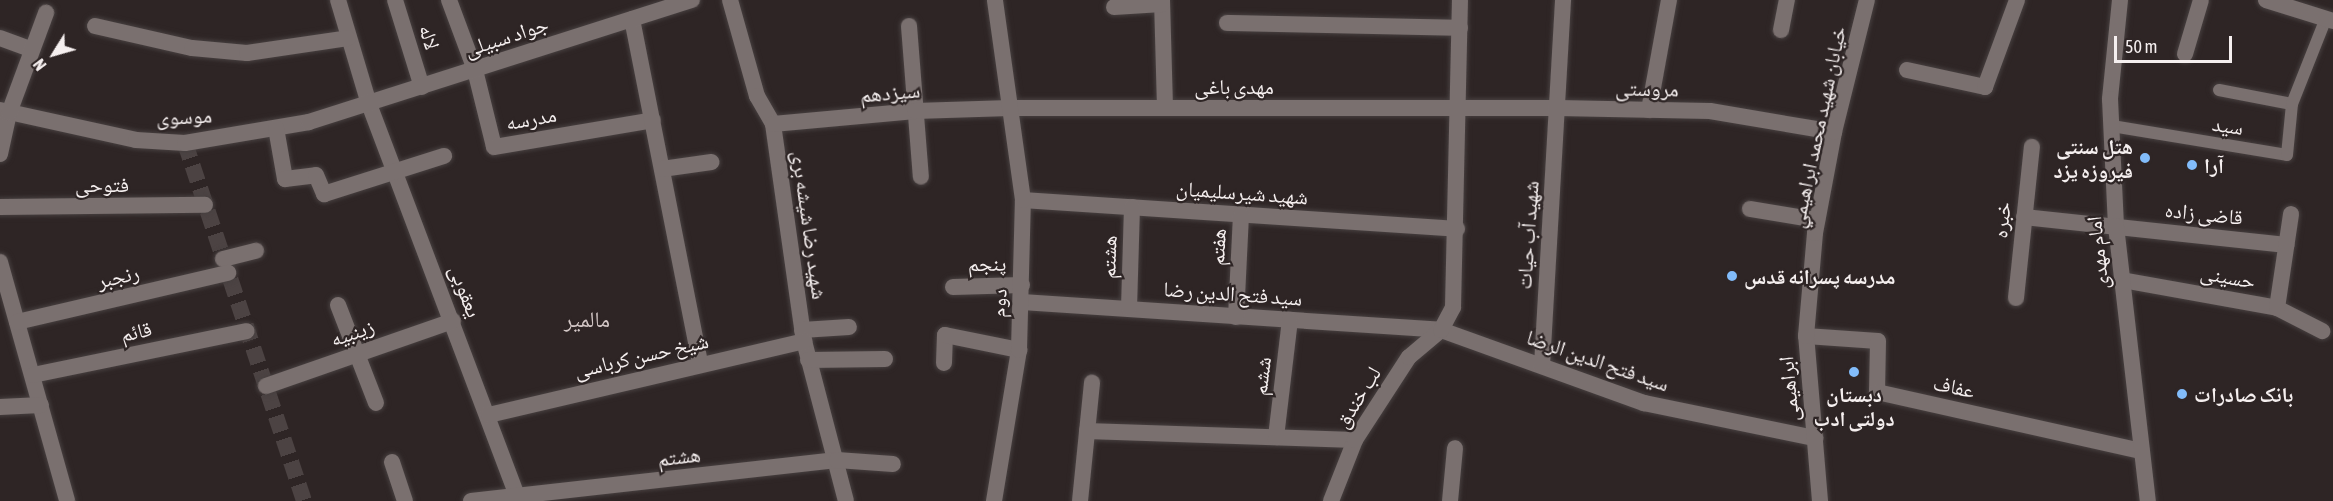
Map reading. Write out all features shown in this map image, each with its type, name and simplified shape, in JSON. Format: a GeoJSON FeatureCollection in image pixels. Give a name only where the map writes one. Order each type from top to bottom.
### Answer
{"type":"FeatureCollection","features":[{"type":"Feature","properties":{"kind":"street","name":"یعقوبی"},"geometry":{"type":"LineString","coordinates":[[338,0],[369,104],[489,415],[518,497]]}},
{"type":"Feature","properties":{"kind":"street","name":"لاله"},"geometry":{"type":"LineString","coordinates":[[395,0],[422,87]]}},
{"type":"Feature","properties":{"kind":"street"},"geometry":{"type":"LineString","coordinates":[[449,0],[475,70]]}},
{"type":"Feature","properties":{"kind":"street","name":"جواد سبیلی"},"geometry":{"type":"LineString","coordinates":[[369,104],[692,0]]}},
{"type":"Feature","properties":{"kind":"street","name":"شهید رضا شیشه بری"},"geometry":{"type":"LineString","coordinates":[[730,0],[757,96],[773,124],[803,336],[824,425],[837,460],[846,501]]}},
{"type":"Feature","properties":{"kind":"street","name":"دوم"},"geometry":{"type":"LineString","coordinates":[[994,501],[1019,350],[1023,200],[995,0]]}},
{"type":"Feature","properties":{"kind":"street"},"geometry":{"type":"LineString","coordinates":[[1440,330],[1453,307],[1457,229],[1460,0]]}},
{"type":"Feature","properties":{"kind":"street","name":"شهید آب حیات"},"geometry":{"type":"LineString","coordinates":[[1542,365],[1563,0]]}},
{"type":"Feature","properties":{"kind":"street"},"geometry":{"type":"LineString","coordinates":[[1649,110],[1669,0]]}},
{"type":"Feature","properties":{"kind":"street"},"geometry":{"type":"LineString","coordinates":[[1781,30],[1787,0]]}},
{"type":"Feature","properties":{"kind":"street","name":"خيابان شهيد محمد ابراهيمي"},"geometry":{"type":"LineString","coordinates":[[1806,336],[1817,220],[1834,132],[1868,0]]}},
{"type":"Feature","properties":{"kind":"street"},"geometry":{"type":"LineString","coordinates":[[1907,70],[1985,87],[2017,0]]}},
{"type":"Feature","properties":{"kind":"street","name":"امام مهدی"},"geometry":{"type":"LineString","coordinates":[[2120,0],[2110,99],[2116,226],[2148,501]]}},
{"type":"Feature","properties":{"kind":"street"},"geometry":{"type":"LineString","coordinates":[[2184,54],[2201,0]]}},
{"type":"Feature","properties":{"kind":"street"},"geometry":{"type":"LineString","coordinates":[[2219,90],[2292,104],[2330,20],[2266,0]]}},
{"type":"Feature","properties":{"kind":"street"},"geometry":{"type":"LineString","coordinates":[[1114,7],[1162,2],[1165,108]]}},
{"type":"Feature","properties":{"kind":"street"},"geometry":{"type":"LineString","coordinates":[[0,154],[4,112],[45,13]]}},
{"type":"Feature","properties":{"kind":"street"},"geometry":{"type":"LineString","coordinates":[[632,19],[700,364]]}},
{"type":"Feature","properties":{"kind":"street"},"geometry":{"type":"LineString","coordinates":[[1227,23],[1460,28]]}},
{"type":"Feature","properties":{"kind":"street"},"geometry":{"type":"LineString","coordinates":[[95,26],[192,48],[247,53],[348,38]]}},
{"type":"Feature","properties":{"kind":"street"},"geometry":{"type":"LineString","coordinates":[[909,26],[921,177]]}},
{"type":"Feature","properties":{"kind":"street"},"geometry":{"type":"LineString","coordinates":[[0,38],[30,49]]}},
{"type":"Feature","properties":{"kind":"street","name":"مدرسه"},"geometry":{"type":"LineString","coordinates":[[475,70],[494,147],[653,120]]}},
{"type":"Feature","properties":{"kind":"street","name":"موسوی"},"geometry":{"type":"LineString","coordinates":[[4,112],[136,140],[175,142],[276,128],[369,104]]}},
{"type":"Feature","properties":{"kind":"street","name":"سید"},"geometry":{"type":"LineString","coordinates":[[2112,126],[2287,155],[2292,104]]}},
{"type":"Feature","properties":{"kind":"street","name":"سیزدهم"},"geometry":{"type":"LineString","coordinates":[[773,124],[915,111],[1010,108]]}},
{"type":"Feature","properties":{"kind":"street","name":"مهدی باغی"},"geometry":{"type":"LineString","coordinates":[[1010,108],[1458,110]]}},
{"type":"Feature","properties":{"kind":"street","name":"مروستی"},"geometry":{"type":"LineString","coordinates":[[1458,110],[1558,108],[1710,111],[1834,132]]}},
{"type":"Feature","properties":{"kind":"street"},"geometry":{"type":"LineString","coordinates":[[276,128],[285,179],[316,175],[324,194],[444,156]]}},
{"type":"Feature","properties":{"kind":"street","name":"خبره"},"geometry":{"type":"LineString","coordinates":[[2016,298],[2032,147]]}},
{"type":"Feature","properties":{"kind":"street"},"geometry":{"type":"LineString","coordinates":[[662,169],[712,162]]}},
{"type":"Feature","properties":{"kind":"street","name":"شهید شیرسلیمیان"},"geometry":{"type":"LineString","coordinates":[[1023,200],[1457,229]]}},
{"type":"Feature","properties":{"kind":"street","name":"فتوحی"},"geometry":{"type":"LineString","coordinates":[[0,207],[205,205]]}},
{"type":"Feature","properties":{"kind":"street","name":"هشتم"},"geometry":{"type":"LineString","coordinates":[[1129,308],[1132,207]]}},
{"type":"Feature","properties":{"kind":"street"},"geometry":{"type":"LineString","coordinates":[[1750,209],[1817,220]]}},
{"type":"Feature","properties":{"kind":"street"},"geometry":{"type":"LineString","coordinates":[[2277,308],[2292,214]]}},
{"type":"Feature","properties":{"kind":"street","name":"هفتم"},"geometry":{"type":"LineString","coordinates":[[1236,317],[1240,215]]}},
{"type":"Feature","properties":{"kind":"street","name":"قاضی زاده"},"geometry":{"type":"LineString","coordinates":[[2024,218],[2287,244]]}},
{"type":"Feature","properties":{"kind":"street","name":"رنجبر"},"geometry":{"type":"LineString","coordinates":[[17,322],[226,266],[256,251]]}},
{"type":"Feature","properties":{"kind":"street"},"geometry":{"type":"LineString","coordinates":[[0,262],[67,501]]}},
{"type":"Feature","properties":{"kind":"street","name":"حسینی"},"geometry":{"type":"LineString","coordinates":[[2122,280],[2277,308],[2322,331]]}},
{"type":"Feature","properties":{"kind":"street","name":"پنجم"},"geometry":{"type":"LineString","coordinates":[[953,286],[1022,285]]}},
{"type":"Feature","properties":{"kind":"street","name":"سید فتح الدین رضا"},"geometry":{"type":"LineString","coordinates":[[1022,302],[1440,330]]}},
{"type":"Feature","properties":{"kind":"street"},"geometry":{"type":"LineString","coordinates":[[338,305],[376,403]]}},
{"type":"Feature","properties":{"kind":"street","name":"ششم"},"geometry":{"type":"LineString","coordinates":[[1275,437],[1290,320]]}},
{"type":"Feature","properties":{"kind":"street","name":"زینبیه"},"geometry":{"type":"LineString","coordinates":[[266,386],[453,321]]}},
{"type":"Feature","properties":{"kind":"street","name":"شیخ حسن کرباسی"},"geometry":{"type":"LineString","coordinates":[[489,415],[700,364],[803,336],[849,327]]}},
{"type":"Feature","properties":{"kind":"street","name":"سید فتح الدین الرضا"},"geometry":{"type":"LineString","coordinates":[[1440,330],[1644,403],[1815,438]]}},
{"type":"Feature","properties":{"kind":"street","name":"لب خندق"},"geometry":{"type":"LineString","coordinates":[[1331,501],[1355,440],[1409,357],[1440,330]]}},
{"type":"Feature","properties":{"kind":"street","name":"قائم"},"geometry":{"type":"LineString","coordinates":[[33,375],[248,331]]}},
{"type":"Feature","properties":{"kind":"street"},"geometry":{"type":"LineString","coordinates":[[944,363],[945,335],[1019,350]]}},
{"type":"Feature","properties":{"kind":"street","name":"ابراهیمی"},"geometry":{"type":"LineString","coordinates":[[1806,336],[1820,501]]}},
{"type":"Feature","properties":{"kind":"street","name":"عفاف"},"geometry":{"type":"LineString","coordinates":[[1806,336],[1878,341],[1877,392],[2142,451]]}},
{"type":"Feature","properties":{"kind":"street"},"geometry":{"type":"LineString","coordinates":[[808,360],[885,359]]}},
{"type":"Feature","properties":{"kind":"street"},"geometry":{"type":"LineString","coordinates":[[1080,501],[1092,383]]}},
{"type":"Feature","properties":{"kind":"street"},"geometry":{"type":"LineString","coordinates":[[0,407],[41,405]]}},
{"type":"Feature","properties":{"kind":"street"},"geometry":{"type":"LineString","coordinates":[[1087,431],[1355,440]]}},
{"type":"Feature","properties":{"kind":"street"},"geometry":{"type":"LineString","coordinates":[[1450,501],[1455,448]]}},
{"type":"Feature","properties":{"kind":"street","name":"هشتم"},"geometry":{"type":"LineString","coordinates":[[471,501],[837,460],[893,464]]}},
{"type":"Feature","properties":{"kind":"street"},"geometry":{"type":"LineString","coordinates":[[392,462],[405,501]]}},
{"type":"Feature","properties":{"kind":"tunnel"},"geometry":{"type":"LineString","coordinates":[[185,143],[304,501]]}},
{"type":"Feature","properties":{"kind":"place","name":"هتل سنتی فیروزه یزد"},"geometry":{"type":"Point","coordinates":[2145,158]}},
{"type":"Feature","properties":{"kind":"place","name":"آرا"},"geometry":{"type":"Point","coordinates":[2192,165]}},
{"type":"Feature","properties":{"kind":"place","name":"مدرسه پسرانه قدس"},"geometry":{"type":"Point","coordinates":[1732,276]}},
{"type":"Feature","properties":{"kind":"place","name":"دبستان دولتی ادب"},"geometry":{"type":"Point","coordinates":[1854,372]}},
{"type":"Feature","properties":{"kind":"place","name":"بانک صادرات"},"geometry":{"type":"Point","coordinates":[2182,394]}},
{"type":"Feature","properties":{"kind":"district","name":"مالمیر"},"geometry":{"type":"Point","coordinates":[587,320]}}]}
